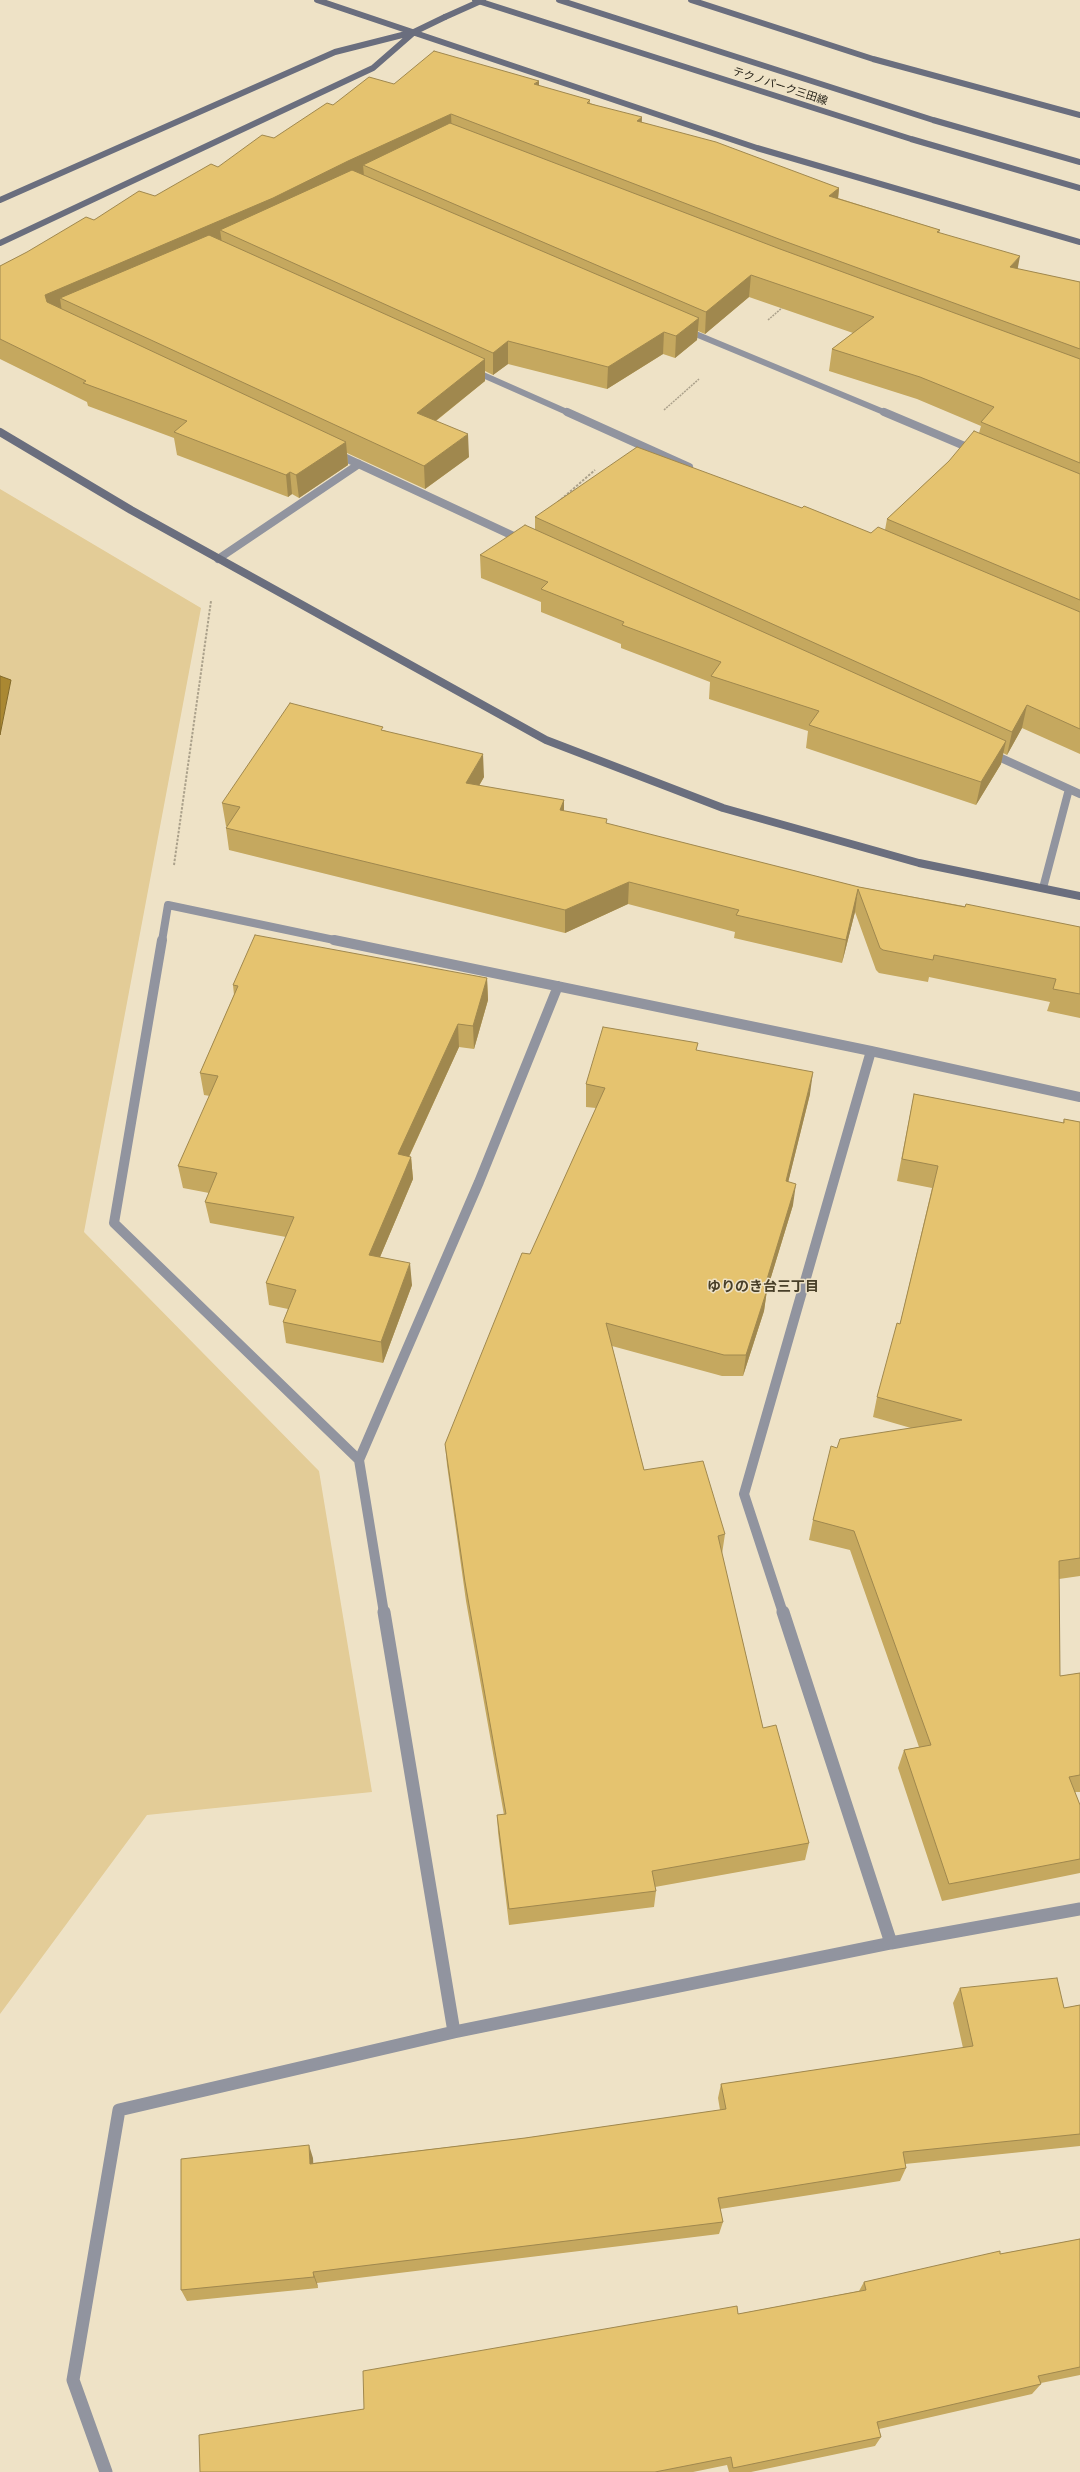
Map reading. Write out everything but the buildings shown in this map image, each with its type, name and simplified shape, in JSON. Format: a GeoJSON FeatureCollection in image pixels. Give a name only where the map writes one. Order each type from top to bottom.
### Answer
{"type":"FeatureCollection","features":[{"type":"Feature","properties":{"kind":"main road"},"geometry":{"type":"LineString","coordinates":[[318,0],[757,148],[1080,242]]}},
{"type":"Feature","properties":{"kind":"main road","name":"テクノパーク三田線"},"geometry":{"type":"LineString","coordinates":[[475,0],[911,140],[1080,188]]}},
{"type":"Feature","properties":{"kind":"main road"},"geometry":{"type":"LineString","coordinates":[[0,200],[335,52],[414,32],[483,0]]}},
{"type":"Feature","properties":{"kind":"main road","name":"テクノパーク三田線"},"geometry":{"type":"LineString","coordinates":[[559,0],[933,120],[1080,162]]}},
{"type":"Feature","properties":{"kind":"main road"},"geometry":{"type":"LineString","coordinates":[[691,0],[873,59],[1080,115]]}},
{"type":"Feature","properties":{"kind":"main road"},"geometry":{"type":"LineString","coordinates":[[0,243],[374,68],[414,32]]}},
{"type":"Feature","properties":{"kind":"main road"},"geometry":{"type":"LineString","coordinates":[[0,432],[218,559],[546,740],[723,808],[919,863],[1080,896]]}},
{"type":"Feature","properties":{"kind":"street"},"geometry":{"type":"LineString","coordinates":[[680,328],[978,451]]}},
{"type":"Feature","properties":{"kind":"street"},"geometry":{"type":"LineString","coordinates":[[464,367],[697,470]]}},
{"type":"Feature","properties":{"kind":"street"},"geometry":{"type":"LineString","coordinates":[[331,451],[532,544]]}},
{"type":"Feature","properties":{"kind":"street"},"geometry":{"type":"LineString","coordinates":[[218,559],[359,464]]}},
{"type":"Feature","properties":{"kind":"street"},"geometry":{"type":"LineString","coordinates":[[982,749],[1080,794]]}},
{"type":"Feature","properties":{"kind":"street"},"geometry":{"type":"LineString","coordinates":[[1043,888],[1069,789]]}},
{"type":"Feature","properties":{"kind":"street"},"geometry":{"type":"LineString","coordinates":[[359,1460],[114,1222],[168,906],[871,1051],[1080,1097]]}},
{"type":"Feature","properties":{"kind":"street"},"geometry":{"type":"LineString","coordinates":[[454,2032],[359,1460],[480,1182],[558,986]]}},
{"type":"Feature","properties":{"kind":"street"},"geometry":{"type":"LineString","coordinates":[[871,1051],[744,1494],[891,1943]]}},
{"type":"Feature","properties":{"kind":"street"},"geometry":{"type":"LineString","coordinates":[[106,2472],[73,2380],[118,2110],[454,2032],[891,1943],[1080,1909]]}},
{"type":"Feature","properties":{"kind":"path"},"geometry":{"type":"LineString","coordinates":[[767,321],[785,305]]}},
{"type":"Feature","properties":{"kind":"path"},"geometry":{"type":"LineString","coordinates":[[660,414],[701,378]]}},
{"type":"Feature","properties":{"kind":"path"},"geometry":{"type":"LineString","coordinates":[[517,537],[600,465]]}},
{"type":"Feature","properties":{"kind":"path"},"geometry":{"type":"LineString","coordinates":[[168,906],[218,559]]}},
{"type":"Feature","properties":{"kind":"shaded area"},"geometry":{"type":"Polygon","coordinates":[[[0,489],[201,608],[84,1232],[319,1471],[372,1792],[147,1815],[0,2014],[0,489]]]}},
{"type":"Feature","properties":{"kind":"shaded area"},"geometry":{"type":"Polygon","coordinates":[[[0,676],[11,680],[0,735],[0,676]]]}},
{"type":"Feature","properties":{"kind":"district","name":"ゆりのき台三丁目"},"geometry":{"type":"Point","coordinates":[763,1288]}}]}
